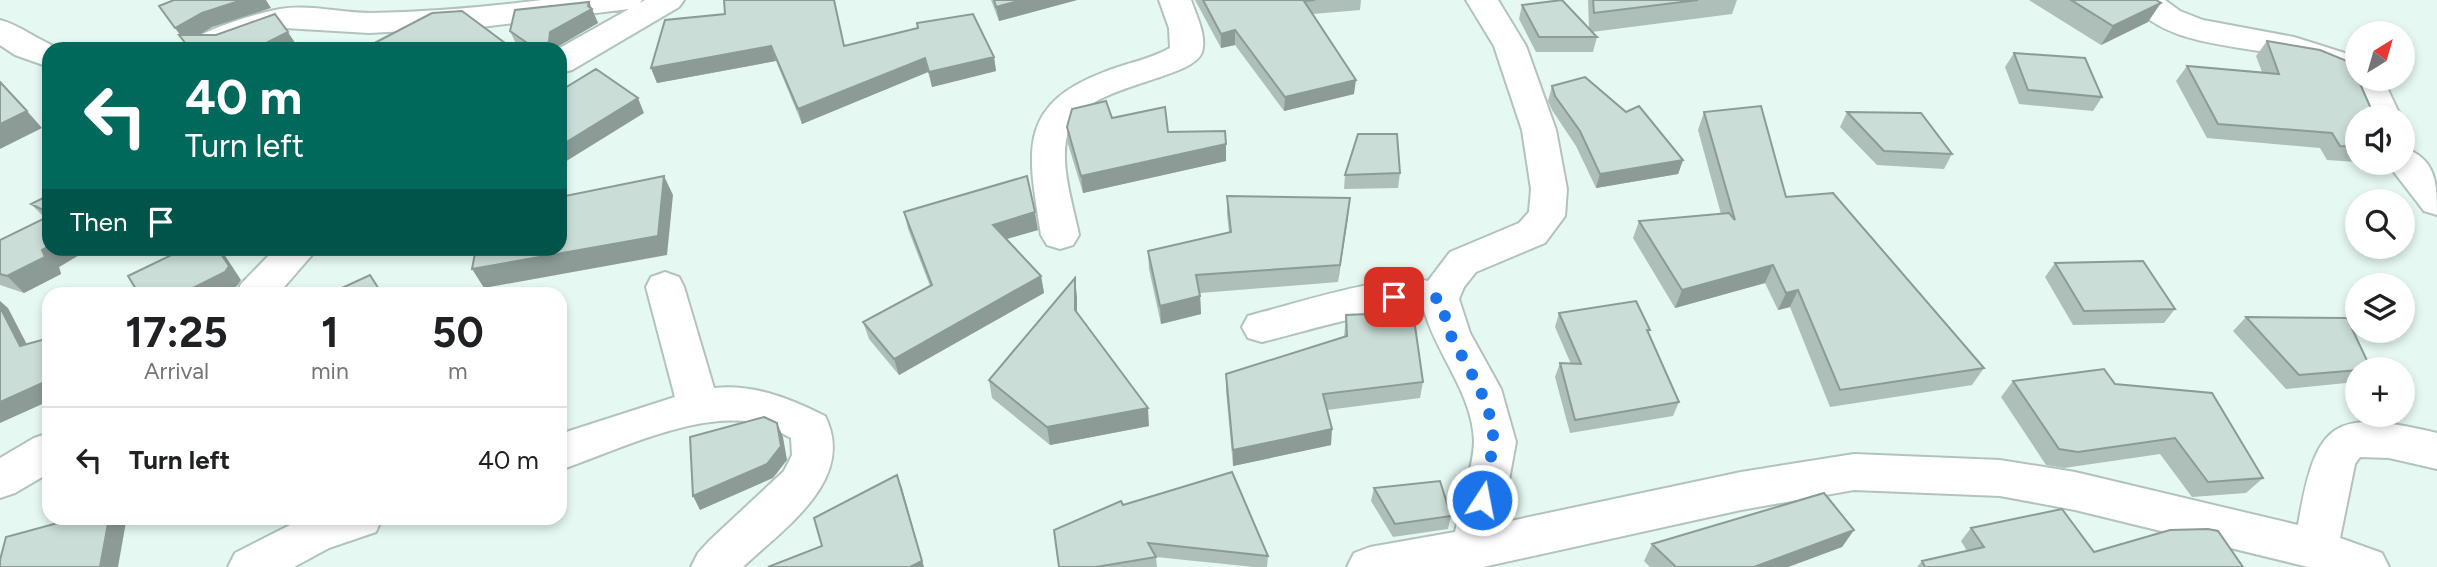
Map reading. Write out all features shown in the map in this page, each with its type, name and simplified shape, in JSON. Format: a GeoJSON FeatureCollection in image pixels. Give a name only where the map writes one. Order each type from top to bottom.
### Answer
{"type":"FeatureCollection","features":[{"type":"Feature","properties":{"kind":"street"},"geometry":{"type":"LineString","coordinates":[[215,42],[284,18],[369,23],[469,18],[626,0]]}},
{"type":"Feature","properties":{"kind":"street"},"geometry":{"type":"LineString","coordinates":[[567,58],[668,0]]}},
{"type":"Feature","properties":{"kind":"street"},"geometry":{"type":"LineString","coordinates":[[1060,235],[1047,145],[1050,130],[1063,107],[1080,95],[1116,79],[1154,69],[1176,60],[1186,52],[1185,29],[1175,0]]}},
{"type":"Feature","properties":{"kind":"street"},"geometry":{"type":"LineString","coordinates":[[1474,549],[1494,442],[1490,416],[1480,389],[1450,334],[1440,299],[1448,280],[1463,262],[1532,233],[1547,216],[1549,189],[1539,130],[1510,46],[1482,0]]}},
{"type":"Feature","properties":{"kind":"street"},"geometry":{"type":"LineString","coordinates":[[2146,0],[2170,19],[2224,36],[2319,54],[2345,65]]}},
{"type":"Feature","properties":{"kind":"street"},"geometry":{"type":"LineString","coordinates":[[0,30],[27,48],[42,53]]}},
{"type":"Feature","properties":{"kind":"street"},"geometry":{"type":"LineString","coordinates":[[2415,175],[2437,202]]}},
{"type":"Feature","properties":{"kind":"street"},"geometry":{"type":"LineString","coordinates":[[262,287],[291,256]]}},
{"type":"Feature","properties":{"kind":"street"},"geometry":{"type":"LineString","coordinates":[[665,286],[698,406]]}},
{"type":"Feature","properties":{"kind":"street"},"geometry":{"type":"LineString","coordinates":[[1262,327],[1373,300],[1414,293],[1440,299]]}},
{"type":"Feature","properties":{"kind":"street"},"geometry":{"type":"LineString","coordinates":[[567,450],[698,406],[734,403],[768,409],[810,428],[813,456],[804,476],[770,516],[714,567]]}},
{"type":"Feature","properties":{"kind":"street"},"geometry":{"type":"LineString","coordinates":[[2316,550],[2330,477],[2337,453],[2344,444],[2360,440],[2398,442],[2437,451]]}},
{"type":"Feature","properties":{"kind":"street"},"geometry":{"type":"LineString","coordinates":[[0,480],[42,455]]}},
{"type":"Feature","properties":{"kind":"street"},"geometry":{"type":"LineString","coordinates":[[1370,567],[1474,549],[1741,491],[1854,472],[2000,478],[2075,491],[2316,550],[2366,567]]}},
{"type":"Feature","properties":{"kind":"street"},"geometry":{"type":"LineString","coordinates":[[251,567],[314,534],[340,525]]}},
{"type":"Feature","properties":{"kind":"building"},"geometry":{"type":"Polygon","coordinates":[[[174,0],[242,0],[202,13],[175,28],[159,6],[174,0]]]}},
{"type":"Feature","properties":{"kind":"building"},"geometry":{"type":"Polygon","coordinates":[[[724,0],[834,0],[844,46],[918,28],[917,23],[973,14],[994,57],[929,72],[925,58],[798,109],[771,46],[651,68],[665,20],[725,14],[724,0]]]}},
{"type":"Feature","properties":{"kind":"building"},"geometry":{"type":"Polygon","coordinates":[[[994,0],[1022,0],[996,7],[994,0]]]}},
{"type":"Feature","properties":{"kind":"building"},"geometry":{"type":"Polygon","coordinates":[[[1203,0],[1315,0],[1304,1],[1356,80],[1285,97],[1235,30],[1221,34],[1203,0]]]}},
{"type":"Feature","properties":{"kind":"building"},"geometry":{"type":"Polygon","coordinates":[[[1562,0],[1597,37],[1539,37],[1522,5],[1562,0]]]}},
{"type":"Feature","properties":{"kind":"building"},"geometry":{"type":"Polygon","coordinates":[[[1593,0],[1698,0],[1594,13],[1593,0]]]}},
{"type":"Feature","properties":{"kind":"building"},"geometry":{"type":"Polygon","coordinates":[[[2071,0],[2156,0],[2161,3],[2113,26],[2071,0]]]}},
{"type":"Feature","properties":{"kind":"building"},"geometry":{"type":"Polygon","coordinates":[[[589,2],[588,6],[592,9],[550,32],[549,42],[526,42],[510,31],[515,10],[589,2]]]}},
{"type":"Feature","properties":{"kind":"building"},"geometry":{"type":"Polygon","coordinates":[[[462,11],[504,42],[376,42],[432,13],[462,11]]]}},
{"type":"Feature","properties":{"kind":"building"},"geometry":{"type":"Polygon","coordinates":[[[275,14],[288,32],[268,42],[184,42],[179,35],[216,35],[275,14]]]}},
{"type":"Feature","properties":{"kind":"building"},"geometry":{"type":"Polygon","coordinates":[[[2267,41],[2320,50],[2345,60],[2345,91],[2363,91],[2369,105],[2345,105],[2345,146],[2340,146],[2332,133],[2218,124],[2187,66],[2279,74],[2267,41]]]}},
{"type":"Feature","properties":{"kind":"building"},"geometry":{"type":"Polygon","coordinates":[[[2014,53],[2085,58],[2102,97],[2028,90],[2014,53]]]}},
{"type":"Feature","properties":{"kind":"building"},"geometry":{"type":"Polygon","coordinates":[[[596,69],[638,98],[567,142],[567,87],[596,69]]]}},
{"type":"Feature","properties":{"kind":"building"},"geometry":{"type":"Polygon","coordinates":[[[1585,77],[1626,112],[1639,106],[1683,160],[1600,174],[1580,131],[1555,96],[1552,86],[1585,77]]]}},
{"type":"Feature","properties":{"kind":"building"},"geometry":{"type":"Polygon","coordinates":[[[0,82],[27,111],[0,124],[0,82]]]}},
{"type":"Feature","properties":{"kind":"building"},"geometry":{"type":"Polygon","coordinates":[[[1106,101],[1112,118],[1165,107],[1168,132],[1225,131],[1226,144],[1081,176],[1067,127],[1072,109],[1106,101]]]}},
{"type":"Feature","properties":{"kind":"building"},"geometry":{"type":"Polygon","coordinates":[[[1761,106],[1786,197],[1833,193],[1984,368],[1840,390],[1798,290],[1786,293],[1773,265],[1682,290],[1639,221],[1729,213],[1735,220],[1704,112],[1761,106]]]}},
{"type":"Feature","properties":{"kind":"building"},"geometry":{"type":"Polygon","coordinates":[[[1847,112],[1921,113],[1952,154],[1884,151],[1847,112]]]}},
{"type":"Feature","properties":{"kind":"building"},"geometry":{"type":"Polygon","coordinates":[[[1358,134],[1397,134],[1400,173],[1345,175],[1358,134]]]}},
{"type":"Feature","properties":{"kind":"building"},"geometry":{"type":"Polygon","coordinates":[[[664,176],[658,236],[567,252],[567,196],[664,176]]]}},
{"type":"Feature","properties":{"kind":"building"},"geometry":{"type":"Polygon","coordinates":[[[1027,176],[1035,212],[993,225],[1041,276],[894,359],[863,322],[932,285],[904,212],[1027,176]]]}},
{"type":"Feature","properties":{"kind":"building"},"geometry":{"type":"Polygon","coordinates":[[[1227,196],[1350,198],[1340,265],[1196,275],[1200,296],[1160,306],[1148,251],[1231,232],[1227,196]]]}},
{"type":"Feature","properties":{"kind":"building"},"geometry":{"type":"Polygon","coordinates":[[[42,198],[42,210],[31,204],[42,198]]]}},
{"type":"Feature","properties":{"kind":"building"},"geometry":{"type":"Polygon","coordinates":[[[42,219],[42,256],[45,257],[7,276],[0,274],[0,240],[42,219]]]}},
{"type":"Feature","properties":{"kind":"building"},"geometry":{"type":"Polygon","coordinates":[[[169,256],[222,256],[229,266],[225,272],[195,287],[135,287],[128,276],[169,256]]]}},
{"type":"Feature","properties":{"kind":"building"},"geometry":{"type":"Polygon","coordinates":[[[474,256],[545,256],[472,269],[474,256]]]}},
{"type":"Feature","properties":{"kind":"building"},"geometry":{"type":"Polygon","coordinates":[[[2143,261],[2175,309],[2084,311],[2055,263],[2143,261]]]}},
{"type":"Feature","properties":{"kind":"building"},"geometry":{"type":"Polygon","coordinates":[[[370,275],[378,287],[344,287],[370,275]]]}},
{"type":"Feature","properties":{"kind":"building"},"geometry":{"type":"Polygon","coordinates":[[[1075,278],[1075,310],[1148,408],[1047,427],[989,380],[1075,278]]]}},
{"type":"Feature","properties":{"kind":"building"},"geometry":{"type":"Polygon","coordinates":[[[1636,301],[1679,402],[1575,420],[1560,363],[1581,364],[1559,313],[1636,301]]]}},
{"type":"Feature","properties":{"kind":"building"},"geometry":{"type":"Polygon","coordinates":[[[0,307],[20,346],[42,340],[42,383],[0,402],[0,307]]]}},
{"type":"Feature","properties":{"kind":"building"},"geometry":{"type":"Polygon","coordinates":[[[1413,312],[1423,382],[1323,394],[1332,429],[1233,450],[1226,374],[1347,336],[1346,315],[1413,312]]]}},
{"type":"Feature","properties":{"kind":"building"},"geometry":{"type":"Polygon","coordinates":[[[2246,317],[2345,318],[2345,343],[2359,343],[2365,357],[2345,357],[2345,371],[2299,375],[2246,317]]]}},
{"type":"Feature","properties":{"kind":"building"},"geometry":{"type":"Polygon","coordinates":[[[2104,369],[2115,384],[2212,393],[2263,478],[2208,482],[2175,438],[2078,452],[2059,449],[2013,381],[2104,369]]]}},
{"type":"Feature","properties":{"kind":"building"},"geometry":{"type":"Polygon","coordinates":[[[764,417],[777,423],[781,446],[767,464],[693,496],[690,437],[764,417]]]}},
{"type":"Feature","properties":{"kind":"building"},"geometry":{"type":"Polygon","coordinates":[[[1232,472],[1268,556],[1148,543],[1156,557],[1096,567],[1059,567],[1054,530],[1121,501],[1123,505],[1232,472]]]}},
{"type":"Feature","properties":{"kind":"building"},"geometry":{"type":"Polygon","coordinates":[[[897,475],[922,561],[910,567],[768,567],[822,546],[814,518],[897,475]]]}},
{"type":"Feature","properties":{"kind":"building"},"geometry":{"type":"Polygon","coordinates":[[[1440,481],[1451,516],[1395,524],[1374,488],[1440,481]]]}},
{"type":"Feature","properties":{"kind":"building"},"geometry":{"type":"Polygon","coordinates":[[[1824,493],[1854,530],[1754,567],[1676,567],[1652,544],[1824,493]]]}},
{"type":"Feature","properties":{"kind":"building"},"geometry":{"type":"Polygon","coordinates":[[[2062,509],[2094,552],[2170,530],[2208,529],[2218,531],[2243,567],[1925,567],[1922,561],[1984,547],[1971,528],[2062,509]]]}},
{"type":"Feature","properties":{"kind":"building"},"geometry":{"type":"Polygon","coordinates":[[[50,525],[108,525],[100,567],[0,567],[6,537],[50,525]]]}},
{"type":"Feature","properties":{"kind":"route"},"geometry":{"type":"LineString","coordinates":[[1394,297],[1414,293],[1440,299],[1450,334],[1480,389],[1490,416],[1494,442],[1482,500]]}}]}
